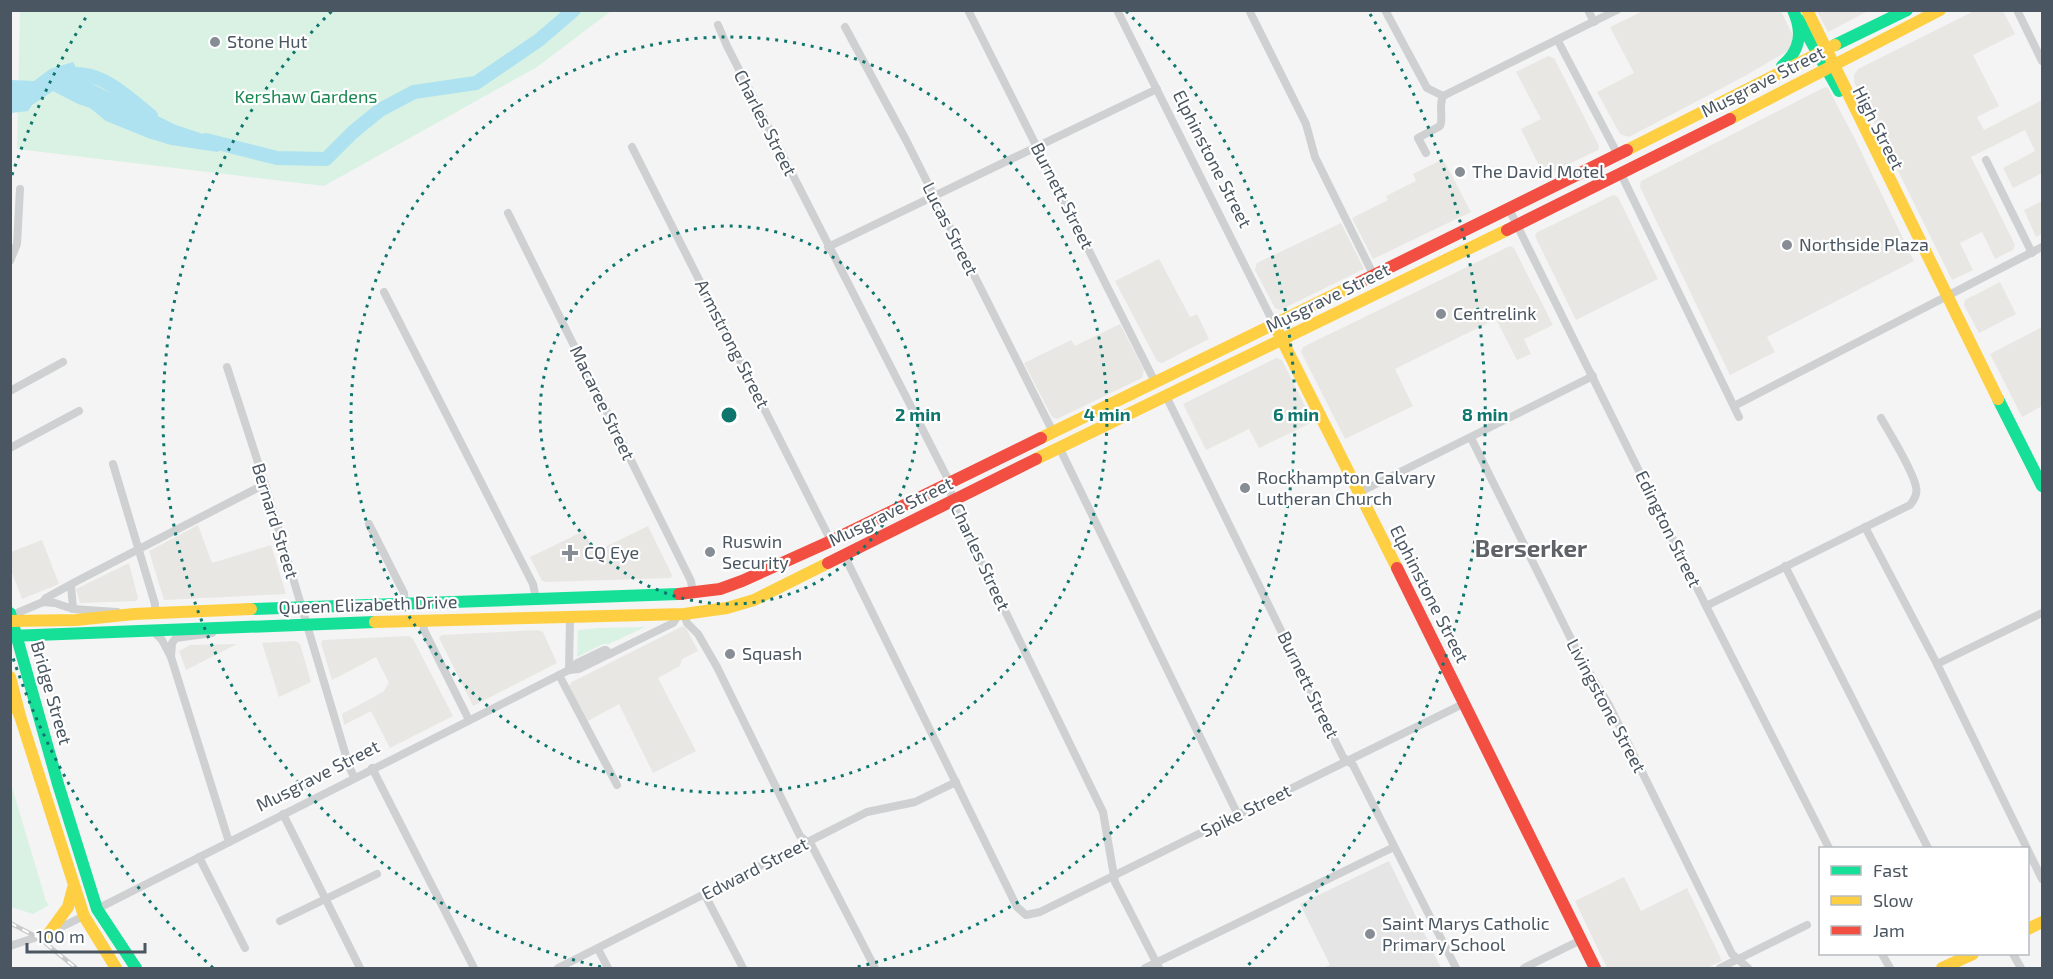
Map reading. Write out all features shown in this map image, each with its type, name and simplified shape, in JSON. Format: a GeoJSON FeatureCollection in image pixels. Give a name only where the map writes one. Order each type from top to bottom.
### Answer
{"type":"FeatureCollection","features":[{"type":"Feature","properties":{"kind":"main road","name":"High Street"},"geometry":{"type":"LineString","coordinates":[[1793,10],[1832,68],[1916,243],[1929,261],[2043,486]]}},
{"type":"Feature","properties":{"kind":"main road"},"geometry":{"type":"LineString","coordinates":[[1751,88],[1791,59],[1796,51],[1800,35],[1793,10]]}},
{"type":"Feature","properties":{"kind":"main road","name":"High Street"},"geometry":{"type":"LineString","coordinates":[[1808,10],[1822,51]]}},
{"type":"Feature","properties":{"kind":"main road","name":"Musgrave Street"},"geometry":{"type":"LineString","coordinates":[[720,589],[769,570],[950,483],[1618,155],[1822,51],[1880,17],[1907,10]]}},
{"type":"Feature","properties":{"kind":"main road","name":"Musgrave Street"},"geometry":{"type":"LineString","coordinates":[[727,609],[754,600],[1166,396],[1518,226],[1832,68],[1940,10]]}},
{"type":"Feature","properties":{"kind":"main road","name":"Elphinstone Street"},"geometry":{"type":"LineString","coordinates":[[1274,324],[1465,703],[1595,969]]}},
{"type":"Feature","properties":{"kind":"main road","name":"Queen Elizabeth Drive"},"geometry":{"type":"LineString","coordinates":[[11,617],[76,620],[134,614],[693,593],[720,589]]}},
{"type":"Feature","properties":{"kind":"main road","name":"Queen Elizabeth Drive"},"geometry":{"type":"LineString","coordinates":[[14,636],[423,620],[682,614],[727,609]]}},
{"type":"Feature","properties":{"kind":"main road","name":"Bridge Street"},"geometry":{"type":"LineString","coordinates":[[11,617],[14,636],[97,909],[136,969]]}},
{"type":"Feature","properties":{"kind":"main road","name":"Bridge Street"},"geometry":{"type":"LineString","coordinates":[[10,677],[20,716],[84,916],[116,969]]}},
{"type":"Feature","properties":{"kind":"main road"},"geometry":{"type":"LineString","coordinates":[[10,696],[20,716]]}},
{"type":"Feature","properties":{"kind":"main road"},"geometry":{"type":"LineString","coordinates":[[34,761],[29,715],[32,711],[38,716]]}},
{"type":"Feature","properties":{"kind":"main road"},"geometry":{"type":"LineString","coordinates":[[43,788],[58,784]]}},
{"type":"Feature","properties":{"kind":"main road"},"geometry":{"type":"LineString","coordinates":[[49,933],[68,910],[72,902],[74,886]]}},
{"type":"Feature","properties":{"kind":"main road","name":"Musgrave Street"},"geometry":{"type":"LineString","coordinates":[[84,916],[97,909]]}},
{"type":"Feature","properties":{"kind":"main road"},"geometry":{"type":"LineString","coordinates":[[2029,928],[2043,922]]}},
{"type":"Feature","properties":{"kind":"main road"},"geometry":{"type":"LineString","coordinates":[[1942,969],[1971,955]]}},
{"type":"Feature","properties":{"kind":"street","name":"Burnett Street"},"geometry":{"type":"LineString","coordinates":[[968,10],[1155,382]]}},
{"type":"Feature","properties":{"kind":"street","name":"Elphinstone Street"},"geometry":{"type":"LineString","coordinates":[[1117,10],[1274,324]]}},
{"type":"Feature","properties":{"kind":"street"},"geometry":{"type":"LineString","coordinates":[[1249,10],[1306,124],[1315,157],[1374,276]]}},
{"type":"Feature","properties":{"kind":"street"},"geometry":{"type":"LineString","coordinates":[[1385,10],[1427,88],[1443,96]]}},
{"type":"Feature","properties":{"kind":"street"},"geometry":{"type":"LineString","coordinates":[[1588,10],[1594,22]]}},
{"type":"Feature","properties":{"kind":"street"},"geometry":{"type":"LineString","coordinates":[[1426,153],[1418,138],[1440,126],[1442,120],[1439,108],[1443,96],[1617,10]]}},
{"type":"Feature","properties":{"kind":"street"},"geometry":{"type":"LineString","coordinates":[[2017,10],[2043,61]]}},
{"type":"Feature","properties":{"kind":"street","name":"Charles Street"},"geometry":{"type":"LineString","coordinates":[[717,25],[950,483],[952,502],[1103,812],[1115,882],[1157,966]]}},
{"type":"Feature","properties":{"kind":"street","name":"Lucas Street"},"geometry":{"type":"LineString","coordinates":[[845,27],[934,196],[1053,432]]}},
{"type":"Feature","properties":{"kind":"street"},"geometry":{"type":"LineString","coordinates":[[1558,41],[1618,155]]}},
{"type":"Feature","properties":{"kind":"street"},"geometry":{"type":"LineString","coordinates":[[828,247],[1157,89]]}},
{"type":"Feature","properties":{"kind":"street","name":"Armstrong Street"},"geometry":{"type":"LineString","coordinates":[[632,147],[831,541]]}},
{"type":"Feature","properties":{"kind":"street"},"geometry":{"type":"LineString","coordinates":[[1986,160],[2032,253]]}},
{"type":"Feature","properties":{"kind":"street"},"geometry":{"type":"LineString","coordinates":[[1621,174],[1739,417]]}},
{"type":"Feature","properties":{"kind":"street"},"geometry":{"type":"LineString","coordinates":[[10,261],[17,244],[20,189]]}},
{"type":"Feature","properties":{"kind":"street","name":"Edington Street"},"geometry":{"type":"LineString","coordinates":[[1509,209],[1828,847]]}},
{"type":"Feature","properties":{"kind":"street","name":"Macaree Street"},"geometry":{"type":"LineString","coordinates":[[508,213],[691,580],[693,593]]}},
{"type":"Feature","properties":{"kind":"street"},"geometry":{"type":"LineString","coordinates":[[1734,406],[2043,247]]}},
{"type":"Feature","properties":{"kind":"street"},"geometry":{"type":"LineString","coordinates":[[384,292],[533,584],[536,599]]}},
{"type":"Feature","properties":{"kind":"street"},"geometry":{"type":"LineString","coordinates":[[10,391],[63,362]]}},
{"type":"Feature","properties":{"kind":"street","name":"Bernard Street"},"geometry":{"type":"LineString","coordinates":[[227,367],[354,777]]}},
{"type":"Feature","properties":{"kind":"street"},"geometry":{"type":"LineString","coordinates":[[1358,493],[1593,376]]}},
{"type":"Feature","properties":{"kind":"street","name":"Burnett Street"},"geometry":{"type":"LineString","coordinates":[[1166,396],[1343,757],[1353,765],[1456,969]]}},
{"type":"Feature","properties":{"kind":"street"},"geometry":{"type":"LineString","coordinates":[[10,448],[79,411]]}},
{"type":"Feature","properties":{"kind":"street"},"geometry":{"type":"LineString","coordinates":[[1706,606],[1910,505],[1915,499],[1917,488],[1881,418]]}},
{"type":"Feature","properties":{"kind":"street","name":"Livingstone Street"},"geometry":{"type":"LineString","coordinates":[[1471,438],[1581,659],[1609,705],[1732,954],[1748,969]]}},
{"type":"Feature","properties":{"kind":"street"},"geometry":{"type":"LineString","coordinates":[[1060,449],[1238,815]]}},
{"type":"Feature","properties":{"kind":"street"},"geometry":{"type":"LineString","coordinates":[[113,464],[139,550],[155,614]]}},
{"type":"Feature","properties":{"kind":"street"},"geometry":{"type":"LineString","coordinates":[[11,617],[265,484]]}},
{"type":"Feature","properties":{"kind":"street"},"geometry":{"type":"LineString","coordinates":[[369,524],[404,593],[405,604]]}},
{"type":"Feature","properties":{"kind":"street"},"geometry":{"type":"LineString","coordinates":[[1865,527],[1937,664],[2027,847]]}},
{"type":"Feature","properties":{"kind":"street"},"geometry":{"type":"LineString","coordinates":[[844,555],[956,782]]}},
{"type":"Feature","properties":{"kind":"street"},"geometry":{"type":"LineString","coordinates":[[1785,566],[1928,847]]}},
{"type":"Feature","properties":{"kind":"street"},"geometry":{"type":"LineString","coordinates":[[71,585],[73,609]]}},
{"type":"Feature","properties":{"kind":"street","name":"Queen Elizabeth Drive"},"geometry":{"type":"LineString","coordinates":[[43,602],[73,609],[134,614]]}},
{"type":"Feature","properties":{"kind":"street"},"geometry":{"type":"LineString","coordinates":[[1937,664],[2043,613]]}},
{"type":"Feature","properties":{"kind":"street"},"geometry":{"type":"LineString","coordinates":[[682,614],[698,634],[717,667],[800,836],[812,846],[875,969]]}},
{"type":"Feature","properties":{"kind":"street","name":"Musgrave Street"},"geometry":{"type":"LineString","coordinates":[[97,909],[569,670],[579,669],[673,623],[682,614]]}},
{"type":"Feature","properties":{"kind":"street"},"geometry":{"type":"LineString","coordinates":[[569,670],[570,618]]}},
{"type":"Feature","properties":{"kind":"street"},"geometry":{"type":"LineString","coordinates":[[423,620],[424,630],[469,720]]}},
{"type":"Feature","properties":{"kind":"street"},"geometry":{"type":"LineString","coordinates":[[171,657],[172,643],[176,638],[235,628]]}},
{"type":"Feature","properties":{"kind":"street"},"geometry":{"type":"LineString","coordinates":[[153,631],[165,644],[171,657],[229,842]]}},
{"type":"Feature","properties":{"kind":"street"},"geometry":{"type":"LineString","coordinates":[[559,675],[617,785]]}},
{"type":"Feature","properties":{"kind":"street","name":"Spike Street"},"geometry":{"type":"LineString","coordinates":[[956,782],[1017,908],[1026,915],[1040,912],[1465,703]]}},
{"type":"Feature","properties":{"kind":"street"},"geometry":{"type":"LineString","coordinates":[[372,768],[474,969]]}},
{"type":"Feature","properties":{"kind":"street","name":"Edward Street"},"geometry":{"type":"LineString","coordinates":[[558,969],[867,812],[915,802],[956,782]]}},
{"type":"Feature","properties":{"kind":"street"},"geometry":{"type":"LineString","coordinates":[[283,814],[360,969]]}},
{"type":"Feature","properties":{"kind":"street"},"geometry":{"type":"LineString","coordinates":[[1145,969],[1157,966],[1394,847]]}},
{"type":"Feature","properties":{"kind":"street"},"geometry":{"type":"LineString","coordinates":[[2029,851],[2043,879]]}},
{"type":"Feature","properties":{"kind":"street"},"geometry":{"type":"LineString","coordinates":[[199,857],[245,948]]}},
{"type":"Feature","properties":{"kind":"street"},"geometry":{"type":"LineString","coordinates":[[280,921],[377,874]]}},
{"type":"Feature","properties":{"kind":"street"},"geometry":{"type":"LineString","coordinates":[[705,895],[743,969]]}},
{"type":"Feature","properties":{"kind":"street"},"geometry":{"type":"LineString","coordinates":[[10,946],[49,933],[84,916]]}},
{"type":"Feature","properties":{"kind":"street"},"geometry":{"type":"LineString","coordinates":[[1720,969],[1807,925]]}},
{"type":"Feature","properties":{"kind":"street"},"geometry":{"type":"LineString","coordinates":[[1524,969],[1581,940]]}},
{"type":"Feature","properties":{"kind":"street"},"geometry":{"type":"LineString","coordinates":[[598,949],[608,969]]}},
{"type":"Feature","properties":{"kind":"street"},"geometry":{"type":"LineString","coordinates":[[1883,955],[1890,969]]}},
{"type":"Feature","properties":{"kind":"street"},"geometry":{"type":"LineString","coordinates":[[2014,955],[2021,969]]}},
{"type":"Feature","properties":{"kind":"shaded area"},"geometry":{"type":"Polygon","coordinates":[[[1976,10],[2003,11],[2015,34],[1973,55],[1999,106],[1977,117],[1984,130],[2042,100],[2042,173],[2013,188],[2003,168],[2035,151],[2025,130],[1971,157],[2015,245],[2013,250],[1995,259],[1982,232],[1960,243],[1973,270],[1952,280],[1854,82],[1854,75],[1858,69],[1976,10]]]}},
{"type":"Feature","properties":{"kind":"shaded area"},"geometry":{"type":"Polygon","coordinates":[[[1643,11],[1781,11],[1793,36],[1791,49],[1629,137],[1620,134],[1597,92],[1634,73],[1610,27],[1643,11]]]}},
{"type":"Feature","properties":{"kind":"shaded area"},"geometry":{"type":"Polygon","coordinates":[[[1817,11],[1868,11],[1828,32],[1817,11]]]}},
{"type":"Feature","properties":{"kind":"shaded area"},"geometry":{"type":"Polygon","coordinates":[[[1548,56],[1554,58],[1599,146],[1598,150],[1544,176],[1521,129],[1541,119],[1516,72],[1548,56]]]}},
{"type":"Feature","properties":{"kind":"shaded area","name":"Northside Plaza"},"geometry":{"type":"Polygon","coordinates":[[[1825,87],[1828,88],[1855,139],[1914,261],[1767,337],[1775,352],[1730,375],[1640,187],[1641,181],[1825,87]]]}},
{"type":"Feature","properties":{"kind":"shaded area"},"geometry":{"type":"Polygon","coordinates":[[[1443,159],[1471,212],[1373,259],[1352,218],[1388,200],[1386,196],[1416,181],[1413,174],[1443,159]]]}},
{"type":"Feature","properties":{"kind":"shaded area"},"geometry":{"type":"Polygon","coordinates":[[[1613,195],[1618,197],[1658,279],[1576,320],[1535,236],[1536,233],[1613,195]]]}},
{"type":"Feature","properties":{"kind":"shaded area"},"geometry":{"type":"Polygon","coordinates":[[[2042,201],[2042,234],[2036,237],[2024,210],[2042,201]]]}},
{"type":"Feature","properties":{"kind":"shaded area"},"geometry":{"type":"Polygon","coordinates":[[[1341,223],[1364,269],[1280,310],[1275,308],[1255,270],[1257,263],[1341,223]]]}},
{"type":"Feature","properties":{"kind":"shaded area"},"geometry":{"type":"Polygon","coordinates":[[[1510,246],[1514,248],[1553,325],[1524,339],[1531,354],[1517,360],[1496,319],[1395,369],[1413,406],[1345,439],[1301,352],[1303,347],[1510,246]]]}},
{"type":"Feature","properties":{"kind":"shaded area"},"geometry":{"type":"Polygon","coordinates":[[[1159,259],[1190,317],[1197,314],[1209,339],[1162,363],[1157,361],[1115,281],[1159,259]]]}},
{"type":"Feature","properties":{"kind":"shaded area"},"geometry":{"type":"Polygon","coordinates":[[[2000,282],[2016,314],[1979,333],[1964,305],[1965,300],[2000,282]]]}},
{"type":"Feature","properties":{"kind":"shaded area"},"geometry":{"type":"Polygon","coordinates":[[[1120,324],[1144,370],[1142,378],[1057,419],[1052,417],[1024,363],[1071,340],[1075,346],[1120,324]]]}},
{"type":"Feature","properties":{"kind":"shaded area"},"geometry":{"type":"Polygon","coordinates":[[[2042,327],[2042,406],[2022,417],[1990,354],[2042,327]]]}},
{"type":"Feature","properties":{"kind":"shaded area"},"geometry":{"type":"Polygon","coordinates":[[[1276,358],[1282,360],[1313,422],[1259,448],[1249,429],[1206,450],[1183,404],[1276,358]]]}},
{"type":"Feature","properties":{"kind":"shaded area"},"geometry":{"type":"Polygon","coordinates":[[[198,525],[212,563],[271,545],[286,594],[164,600],[149,551],[198,525]]]}},
{"type":"Feature","properties":{"kind":"shaded area"},"geometry":{"type":"Polygon","coordinates":[[[648,526],[672,575],[671,578],[547,582],[542,581],[530,557],[584,531],[595,552],[648,526]]]}},
{"type":"Feature","properties":{"kind":"shaded area"},"geometry":{"type":"Polygon","coordinates":[[[42,540],[59,584],[22,599],[11,570],[11,552],[42,540]]]}},
{"type":"Feature","properties":{"kind":"shaded area"},"geometry":{"type":"Polygon","coordinates":[[[129,563],[138,598],[136,601],[80,603],[76,589],[129,563]]]}},
{"type":"Feature","properties":{"kind":"shaded area"},"geometry":{"type":"Polygon","coordinates":[[[683,626],[698,651],[682,659],[680,666],[658,678],[696,751],[653,773],[619,704],[588,721],[569,686],[572,682],[683,626]]]}},
{"type":"Feature","properties":{"kind":"shaded area"},"geometry":{"type":"Polygon","coordinates":[[[538,630],[543,632],[557,663],[473,706],[439,638],[442,635],[538,630]]]}},
{"type":"Feature","properties":{"kind":"shaded area"},"geometry":{"type":"Polygon","coordinates":[[[409,636],[413,639],[453,716],[390,748],[371,711],[344,725],[342,714],[383,692],[389,683],[376,657],[332,680],[321,643],[323,640],[409,636]]]}},
{"type":"Feature","properties":{"kind":"shaded area"},"geometry":{"type":"Polygon","coordinates":[[[296,641],[300,644],[311,682],[279,697],[262,643],[296,641]]]}},
{"type":"Feature","properties":{"kind":"shaded area"},"geometry":{"type":"Polygon","coordinates":[[[237,644],[186,670],[179,651],[190,645],[237,644]]]}},
{"type":"Feature","properties":{"kind":"shaded area","name":"Saint Marys Catholic Primary School"},"geometry":{"type":"Polygon","coordinates":[[[1389,861],[1441,968],[1323,968],[1330,965],[1300,904],[1389,861]]]}},
{"type":"Feature","properties":{"kind":"shaded area"},"geometry":{"type":"Polygon","coordinates":[[[1624,877],[1641,911],[1687,888],[1722,961],[1707,968],[1607,968],[1575,901],[1624,877]]]}},
{"type":"Feature","properties":{"kind":"green space","name":"Kershaw Gardens"},"geometry":{"type":"Polygon","coordinates":[[[20,11],[611,11],[537,67],[324,186],[17,149],[20,11]]]}},
{"type":"Feature","properties":{"kind":"green space"},"geometry":{"type":"Polygon","coordinates":[[[645,627],[609,644],[603,644],[577,657],[578,630],[645,627]]]}},
{"type":"Feature","properties":{"kind":"green space"},"geometry":{"type":"Polygon","coordinates":[[[11,784],[49,905],[33,914],[11,907],[11,784]]]}},
{"type":"Feature","properties":{"kind":"water"},"geometry":{"type":"Polygon","coordinates":[[[73,62],[82,79],[176,125],[224,141],[218,152],[171,145],[148,138],[106,121],[90,108],[53,91],[32,105],[28,111],[11,113],[11,80],[34,81],[50,69],[73,62]]]}},
{"type":"Feature","properties":{"kind":"waterway"},"geometry":{"type":"LineString","coordinates":[[206,140],[277,158],[326,159],[353,132],[380,110],[414,92],[476,83],[539,40],[574,10]]}},
{"type":"Feature","properties":{"kind":"waterway"},"geometry":{"type":"LineString","coordinates":[[61,76],[87,75],[99,79],[121,91],[151,116]]}},
{"type":"Feature","properties":{"kind":"railway"},"geometry":{"type":"LineString","coordinates":[[10,923],[39,938],[76,968]]}},
{"type":"Feature","properties":{"kind":"traffic: fast"},"geometry":{"type":"LineString","coordinates":[[1782,66],[1793,54],[1798,40],[1798,26],[1793,10]]}},
{"type":"Feature","properties":{"kind":"traffic: fast"},"geometry":{"type":"LineString","coordinates":[[1835,45],[1907,10]]}},
{"type":"Feature","properties":{"kind":"traffic: fast"},"geometry":{"type":"LineString","coordinates":[[1799,20],[1839,91]]}},
{"type":"Feature","properties":{"kind":"traffic: fast"},"geometry":{"type":"LineString","coordinates":[[1998,399],[2042,486]]}},
{"type":"Feature","properties":{"kind":"traffic: fast"},"geometry":{"type":"LineString","coordinates":[[251,609],[679,594]]}},
{"type":"Feature","properties":{"kind":"traffic: fast"},"geometry":{"type":"LineString","coordinates":[[10,613],[58,784],[97,909],[136,968]]}},
{"type":"Feature","properties":{"kind":"traffic: fast"},"geometry":{"type":"LineString","coordinates":[[10,636],[375,622]]}},
{"type":"Feature","properties":{"kind":"traffic: slow"},"geometry":{"type":"LineString","coordinates":[[1807,10],[1998,399]]}},
{"type":"Feature","properties":{"kind":"traffic: slow"},"geometry":{"type":"LineString","coordinates":[[1730,119],[1940,10]]}},
{"type":"Feature","properties":{"kind":"traffic: slow"},"geometry":{"type":"LineString","coordinates":[[1627,150],[1835,45]]}},
{"type":"Feature","properties":{"kind":"traffic: slow"},"geometry":{"type":"LineString","coordinates":[[1036,459],[1507,230]]}},
{"type":"Feature","properties":{"kind":"traffic: slow"},"geometry":{"type":"LineString","coordinates":[[1041,438],[1354,285]]}},
{"type":"Feature","properties":{"kind":"traffic: slow"},"geometry":{"type":"LineString","coordinates":[[1274,324],[1397,568]]}},
{"type":"Feature","properties":{"kind":"traffic: slow"},"geometry":{"type":"LineString","coordinates":[[375,622],[684,614],[727,608],[754,600],[828,563]]}},
{"type":"Feature","properties":{"kind":"traffic: slow"},"geometry":{"type":"LineString","coordinates":[[10,621],[76,620],[134,614],[251,609]]}},
{"type":"Feature","properties":{"kind":"traffic: slow"},"geometry":{"type":"LineString","coordinates":[[10,677],[20,716],[84,916],[116,968]]}},
{"type":"Feature","properties":{"kind":"traffic: slow"},"geometry":{"type":"LineString","coordinates":[[10,695],[20,716]]}},
{"type":"Feature","properties":{"kind":"traffic: slow"},"geometry":{"type":"LineString","coordinates":[[49,933],[68,907],[73,888]]}},
{"type":"Feature","properties":{"kind":"traffic: slow"},"geometry":{"type":"LineString","coordinates":[[2029,928],[2042,922]]}},
{"type":"Feature","properties":{"kind":"traffic: slow"},"geometry":{"type":"LineString","coordinates":[[1942,968],[1971,955]]}},
{"type":"Feature","properties":{"kind":"traffic: jam"},"geometry":{"type":"LineString","coordinates":[[1507,230],[1730,119]]}},
{"type":"Feature","properties":{"kind":"traffic: jam"},"geometry":{"type":"LineString","coordinates":[[1354,285],[1627,150]]}},
{"type":"Feature","properties":{"kind":"traffic: jam"},"geometry":{"type":"LineString","coordinates":[[679,594],[720,589],[742,581],[831,541],[1041,438]]}},
{"type":"Feature","properties":{"kind":"traffic: jam"},"geometry":{"type":"LineString","coordinates":[[828,563],[1036,459]]}},
{"type":"Feature","properties":{"kind":"traffic: jam"},"geometry":{"type":"LineString","coordinates":[[1397,568],[1595,968]]}},
{"type":"Feature","properties":{"kind":"place","name":"Stone Hut"},"geometry":{"type":"Point","coordinates":[215,42]}},
{"type":"Feature","properties":{"kind":"place","name":"The David Motel"},"geometry":{"type":"Point","coordinates":[1460,172]}},
{"type":"Feature","properties":{"kind":"place","name":"Northside Plaza"},"geometry":{"type":"Point","coordinates":[1787,245]}},
{"type":"Feature","properties":{"kind":"place","name":"Centrelink"},"geometry":{"type":"Point","coordinates":[1441,314]}},
{"type":"Feature","properties":{"kind":"place","name":"Rockhampton Calvary Lutheran Church"},"geometry":{"type":"Point","coordinates":[1245,488]}},
{"type":"Feature","properties":{"kind":"place","name":"Ruswin Security"},"geometry":{"type":"Point","coordinates":[710,552]}},
{"type":"Feature","properties":{"kind":"place","name":"CQ Eye"},"geometry":{"type":"Point","coordinates":[570,553]}},
{"type":"Feature","properties":{"kind":"place","name":"Squash"},"geometry":{"type":"Point","coordinates":[730,654]}},
{"type":"Feature","properties":{"kind":"place","name":"Saint Marys Catholic Primary School"},"geometry":{"type":"Point","coordinates":[1370,934]}},
{"type":"Feature","properties":{"kind":"district","name":"Berserker"},"geometry":{"type":"Point","coordinates":[1531,549]}}]}
